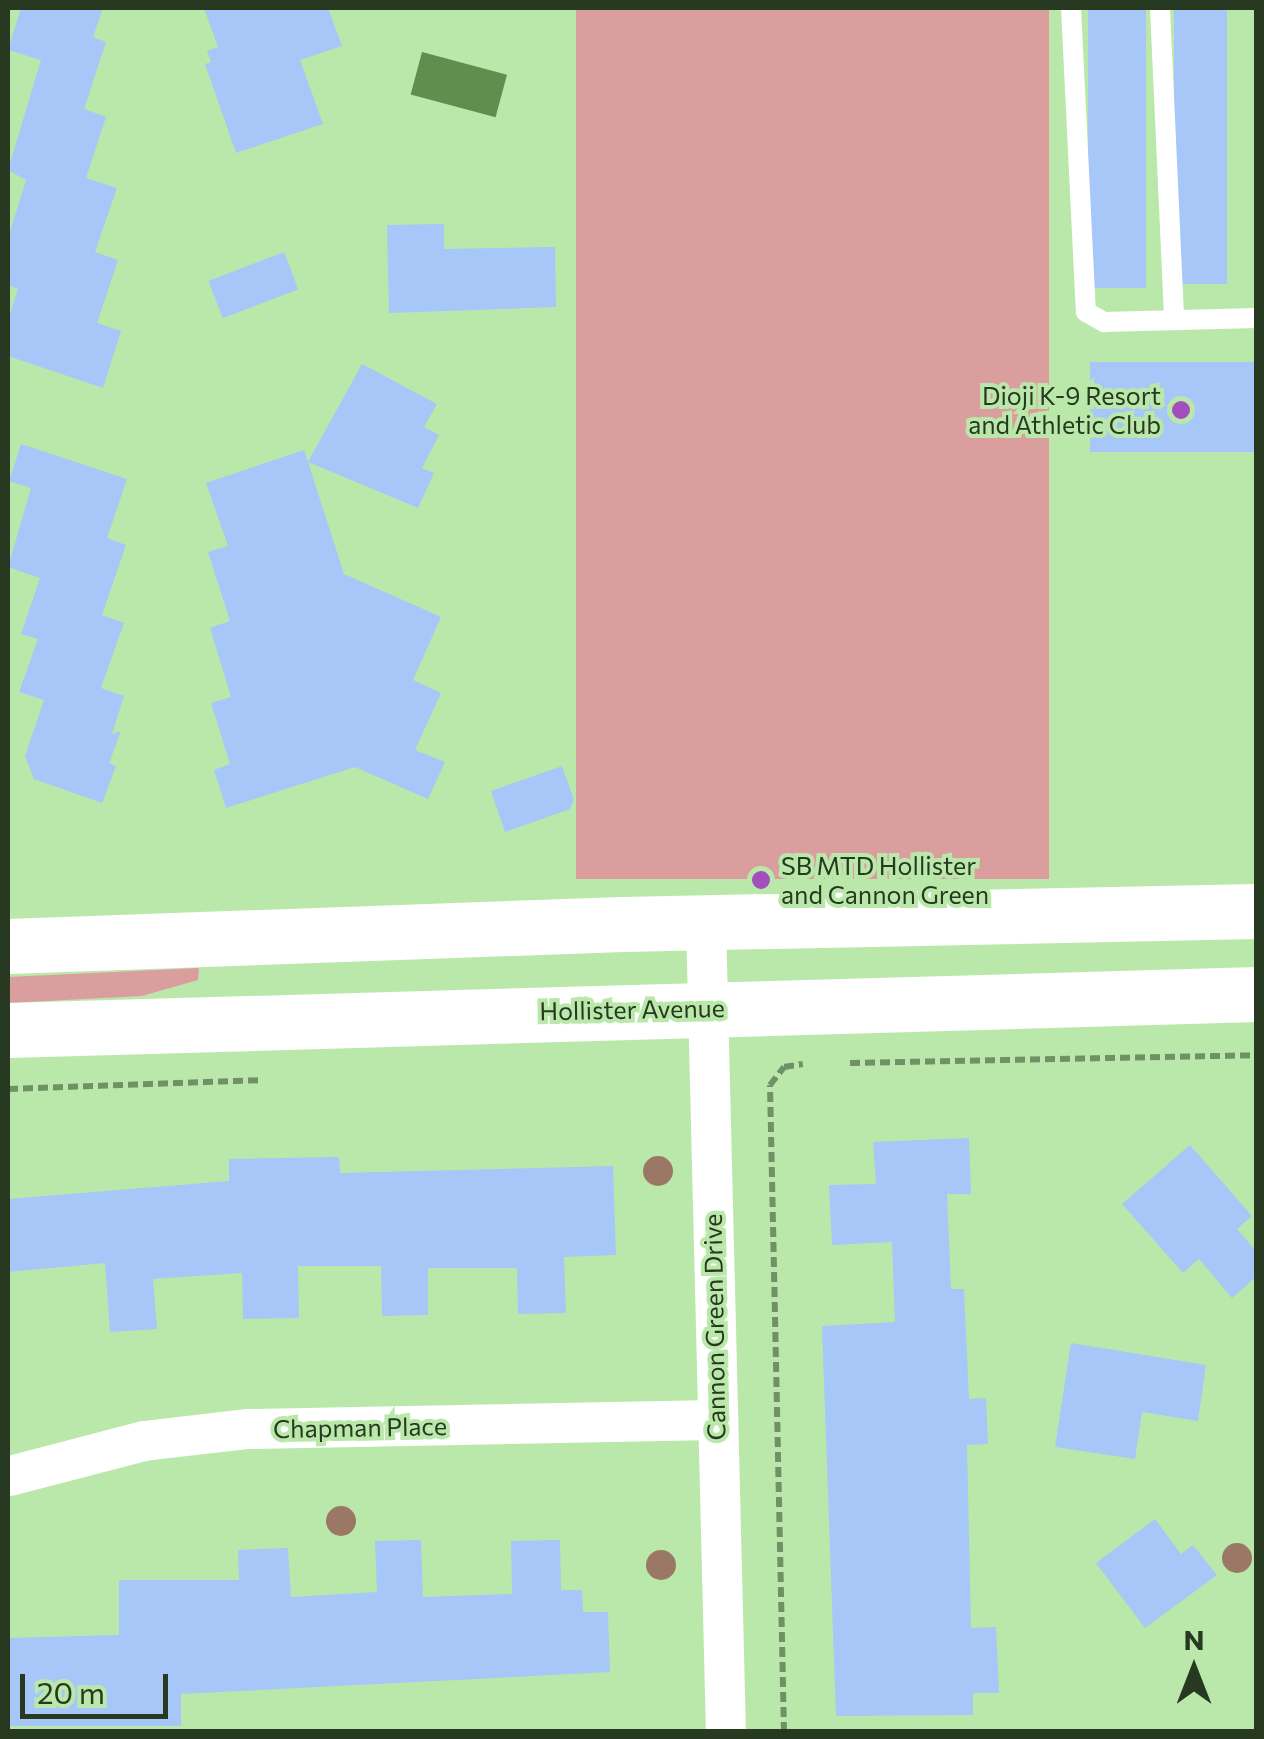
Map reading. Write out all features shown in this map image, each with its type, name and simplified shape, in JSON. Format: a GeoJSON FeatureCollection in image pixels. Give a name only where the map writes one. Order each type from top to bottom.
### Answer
{"type":"FeatureCollection","features":[{"type":"Feature","properties":{"kind":"main road"},"geometry":{"type":"LineString","coordinates":[[8,946],[706,922],[1256,911]]}},
{"type":"Feature","properties":{"kind":"main road","name":"Hollister Avenue"},"geometry":{"type":"LineString","coordinates":[[8,1030],[1256,994]]}},
{"type":"Feature","properties":{"kind":"street","name":"Cannon Green Drive"},"geometry":{"type":"LineString","coordinates":[[706,922],[715,1420],[726,1732]]}},
{"type":"Feature","properties":{"kind":"street","name":"Chapman Place"},"geometry":{"type":"LineString","coordinates":[[10,1476],[127,1444],[248,1429],[715,1420]]}},
{"type":"Feature","properties":{"kind":"lane"},"geometry":{"type":"LineString","coordinates":[[1071,8],[1086,312],[1104,322],[1256,318]]}},
{"type":"Feature","properties":{"kind":"lane"},"geometry":{"type":"LineString","coordinates":[[1160,8],[1174,320]]}},
{"type":"Feature","properties":{"kind":"path"},"geometry":{"type":"LineString","coordinates":[[841,1063],[1256,1055]]}},
{"type":"Feature","properties":{"kind":"path"},"geometry":{"type":"LineString","coordinates":[[784,1732],[770,1085],[784,1067],[821,1063]]}},
{"type":"Feature","properties":{"kind":"shaded area"},"geometry":{"type":"Polygon","coordinates":[[[576,8],[1049,8],[1049,879],[576,879],[576,8]]]}},
{"type":"Feature","properties":{"kind":"shaded area"},"geometry":{"type":"Polygon","coordinates":[[[422,52],[507,75],[496,117],[411,95],[422,52]]]}},
{"type":"Feature","properties":{"kind":"shaded area"},"geometry":{"type":"Polygon","coordinates":[[[199,968],[198,980],[142,996],[8,1003],[8,977],[199,968]]]}},
{"type":"Feature","properties":{"kind":"building"},"geometry":{"type":"Polygon","coordinates":[[[21,8],[103,8],[93,37],[106,42],[84,109],[106,117],[86,178],[117,188],[95,252],[118,260],[97,323],[121,331],[103,388],[8,356],[8,320],[18,289],[8,285],[8,238],[26,180],[8,170],[41,60],[8,50],[21,8]]]}},
{"type":"Feature","properties":{"kind":"building"},"geometry":{"type":"Polygon","coordinates":[[[204,8],[328,8],[342,46],[300,60],[323,124],[236,153],[205,64],[211,62],[207,51],[218,47],[204,8]]]}},
{"type":"Feature","properties":{"kind":"building"},"geometry":{"type":"Polygon","coordinates":[[[1088,8],[1146,8],[1146,288],[1088,288],[1088,8]]]}},
{"type":"Feature","properties":{"kind":"building"},"geometry":{"type":"Polygon","coordinates":[[[1174,8],[1227,8],[1227,284],[1174,284],[1174,8]]]}},
{"type":"Feature","properties":{"kind":"building"},"geometry":{"type":"Polygon","coordinates":[[[444,224],[444,249],[555,247],[556,307],[389,313],[387,225],[444,224]]]}},
{"type":"Feature","properties":{"kind":"building"},"geometry":{"type":"Polygon","coordinates":[[[284,252],[298,289],[223,318],[208,281],[284,252]]]}},
{"type":"Feature","properties":{"kind":"building"},"geometry":{"type":"Polygon","coordinates":[[[1090,362],[1256,362],[1256,452],[1090,452],[1090,362]]]}},
{"type":"Feature","properties":{"kind":"building"},"geometry":{"type":"Polygon","coordinates":[[[362,364],[437,404],[424,427],[439,435],[422,468],[434,473],[418,508],[308,462],[362,364]]]}},
{"type":"Feature","properties":{"kind":"building"},"geometry":{"type":"Polygon","coordinates":[[[21,444],[127,479],[107,538],[126,545],[102,615],[124,623],[101,688],[124,696],[112,734],[121,731],[109,763],[116,766],[102,803],[34,779],[25,756],[44,700],[19,692],[38,639],[21,634],[40,578],[8,567],[31,488],[9,481],[21,444]]]}},
{"type":"Feature","properties":{"kind":"building"},"geometry":{"type":"Polygon","coordinates":[[[304,450],[344,574],[441,617],[413,680],[441,693],[415,750],[445,762],[428,799],[355,767],[226,808],[214,770],[230,764],[211,703],[231,697],[210,628],[230,621],[208,552],[228,546],[206,483],[304,450]]]}},
{"type":"Feature","properties":{"kind":"building"},"geometry":{"type":"Polygon","coordinates":[[[562,766],[574,800],[570,809],[505,832],[491,791],[562,766]]]}},
{"type":"Feature","properties":{"kind":"building"},"geometry":{"type":"Polygon","coordinates":[[[969,1138],[971,1194],[947,1194],[951,1289],[964,1289],[969,1399],[986,1398],[988,1444],[967,1445],[971,1628],[996,1627],[999,1693],[973,1693],[973,1715],[836,1716],[822,1326],[895,1322],[892,1242],[832,1245],[829,1185],[876,1184],[873,1142],[969,1138]]]}},
{"type":"Feature","properties":{"kind":"building"},"geometry":{"type":"Polygon","coordinates":[[[1190,1145],[1252,1216],[1237,1229],[1256,1251],[1256,1277],[1232,1298],[1199,1259],[1183,1273],[1122,1204],[1190,1145]]]}},
{"type":"Feature","properties":{"kind":"building"},"geometry":{"type":"Polygon","coordinates":[[[339,1157],[340,1173],[613,1166],[616,1255],[564,1257],[566,1313],[518,1314],[517,1268],[428,1268],[428,1315],[382,1316],[381,1266],[298,1266],[299,1318],[243,1319],[242,1273],[153,1279],[157,1329],[110,1332],[105,1263],[8,1272],[8,1199],[229,1181],[229,1159],[339,1157]]]}},
{"type":"Feature","properties":{"kind":"building"},"geometry":{"type":"Polygon","coordinates":[[[1071,1343],[1206,1365],[1198,1421],[1142,1412],[1135,1459],[1055,1447],[1071,1343]]]}},
{"type":"Feature","properties":{"kind":"building"},"geometry":{"type":"Polygon","coordinates":[[[1155,1519],[1181,1554],[1193,1545],[1217,1575],[1145,1628],[1096,1563],[1155,1519]]]}},
{"type":"Feature","properties":{"kind":"building"},"geometry":{"type":"Polygon","coordinates":[[[421,1540],[423,1597],[512,1594],[511,1541],[560,1540],[561,1590],[582,1590],[583,1612],[608,1612],[610,1672],[181,1694],[181,1726],[8,1726],[8,1638],[119,1635],[119,1580],[239,1580],[238,1550],[288,1548],[291,1597],[377,1592],[375,1541],[421,1540]]]}},
{"type":"Feature","properties":{"kind":"place","name":"Dioji K-9 Resort and Athletic Club"},"geometry":{"type":"Point","coordinates":[1181,410]}},
{"type":"Feature","properties":{"kind":"place","name":"SB MTD Hollister and Cannon Green"},"geometry":{"type":"Point","coordinates":[761,880]}}]}
